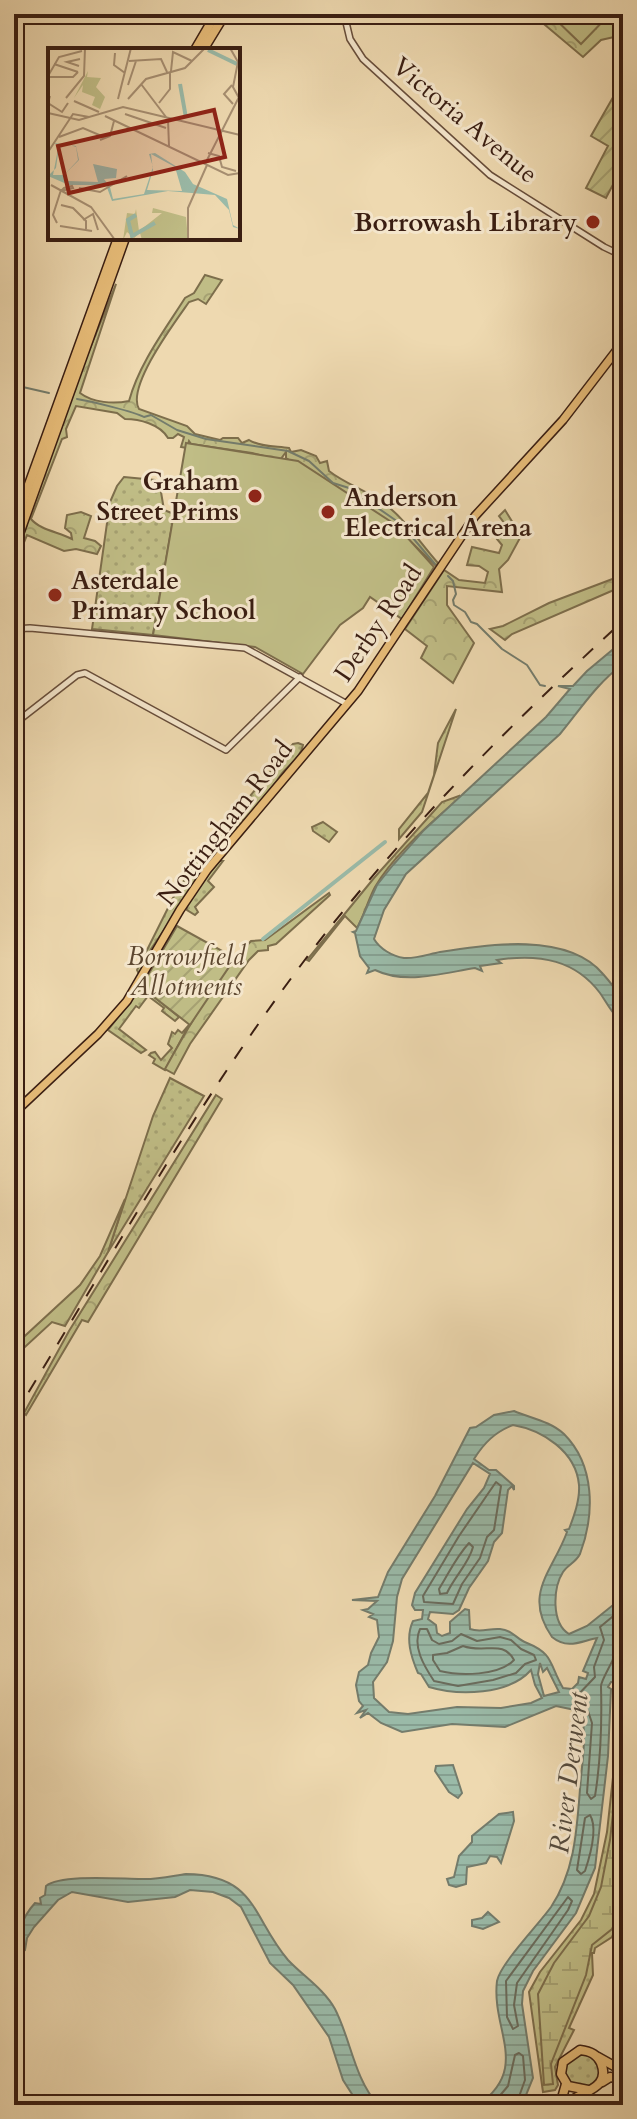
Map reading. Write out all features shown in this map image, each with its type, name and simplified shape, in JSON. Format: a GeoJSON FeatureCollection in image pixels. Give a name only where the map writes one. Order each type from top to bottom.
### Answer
{"type":"FeatureCollection","features":[{"type":"Feature","properties":{"kind":"highway"},"geometry":{"type":"LineString","coordinates":[[196,48],[216,14]]}},
{"type":"Feature","properties":{"kind":"highway"},"geometry":{"type":"LineString","coordinates":[[204,48],[225,14]]}},
{"type":"Feature","properties":{"kind":"highway"},"geometry":{"type":"LineString","coordinates":[[14,526],[117,240]]}},
{"type":"Feature","properties":{"kind":"highway"},"geometry":{"type":"LineString","coordinates":[[14,548],[124,240]]}},
{"type":"Feature","properties":{"kind":"highway"},"geometry":{"type":"LineString","coordinates":[[560,2105],[566,2084],[561,2070],[569,2056],[583,2050],[623,2071]]}},
{"type":"Feature","properties":{"kind":"highway"},"geometry":{"type":"LineString","coordinates":[[598,2057],[603,2069],[601,2083]]}},
{"type":"Feature","properties":{"kind":"highway"},"geometry":{"type":"LineString","coordinates":[[566,2105],[610,2077],[623,2079]]}},
{"type":"Feature","properties":{"kind":"highway"},"geometry":{"type":"LineString","coordinates":[[566,2084],[588,2090]]}},
{"type":"Feature","properties":{"kind":"main road","name":"Derby Road"},"geometry":{"type":"LineString","coordinates":[[347,704],[374,669],[475,516],[563,420],[623,342]]}},
{"type":"Feature","properties":{"kind":"main road","name":"Nottingham Road"},"geometry":{"type":"LineString","coordinates":[[14,1113],[98,1034],[127,1001],[207,870],[347,704]]}},
{"type":"Feature","properties":{"kind":"street","name":"Victoria Avenue"},"geometry":{"type":"LineString","coordinates":[[311,14],[323,20],[344,16],[353,44],[363,59],[485,171],[623,256]]}},
{"type":"Feature","properties":{"kind":"street"},"geometry":{"type":"LineString","coordinates":[[14,629],[231,645],[258,653],[347,704]]}},
{"type":"Feature","properties":{"kind":"street"},"geometry":{"type":"LineString","coordinates":[[14,724],[77,675],[85,673],[226,750],[300,677]]}},
{"type":"Feature","properties":{"kind":"green space"},"geometry":{"type":"Polygon","coordinates":[[[532,14],[623,14],[623,35],[601,40],[583,57],[532,14]]]}},
{"type":"Feature","properties":{"kind":"green space"},"geometry":{"type":"Polygon","coordinates":[[[553,14],[610,14],[581,44],[553,14]]]}},
{"type":"Feature","properties":{"kind":"green space"},"geometry":{"type":"Polygon","coordinates":[[[620,85],[623,85],[623,175],[619,173],[606,198],[586,188],[608,146],[591,136],[620,85]]]}},
{"type":"Feature","properties":{"kind":"green space"},"geometry":{"type":"Polygon","coordinates":[[[205,275],[222,280],[206,304],[198,299],[189,302],[164,339],[139,386],[139,409],[187,426],[195,434],[220,440],[238,438],[242,443],[249,440],[289,448],[291,452],[301,450],[316,456],[320,463],[327,461],[329,471],[398,515],[438,563],[436,566],[404,535],[286,458],[286,452],[280,460],[191,444],[189,441],[187,448],[181,447],[184,437],[178,434],[168,438],[149,423],[125,419],[117,413],[76,406],[66,429],[67,437],[62,439],[31,519],[72,539],[65,528],[67,515],[81,512],[91,516],[84,538],[101,546],[97,554],[76,549],[64,551],[27,535],[14,568],[26,522],[67,405],[116,284],[80,393],[97,401],[129,401],[153,348],[185,298],[194,293],[205,275]]]}},
{"type":"Feature","properties":{"kind":"green space"},"geometry":{"type":"Polygon","coordinates":[[[186,443],[298,461],[396,525],[434,567],[402,619],[370,597],[363,608],[340,625],[303,674],[255,647],[153,635],[186,443]]]}},
{"type":"Feature","properties":{"kind":"green space"},"geometry":{"type":"Polygon","coordinates":[[[124,477],[155,480],[160,486],[164,510],[174,514],[153,635],[92,629],[110,502],[124,477]]]}},
{"type":"Feature","properties":{"kind":"green space"},"geometry":{"type":"Polygon","coordinates":[[[505,510],[521,536],[508,560],[499,569],[502,592],[447,586],[447,605],[474,643],[453,683],[421,658],[427,646],[405,629],[444,570],[459,580],[485,583],[488,572],[479,566],[467,565],[472,547],[499,553],[502,545],[497,539],[499,535],[506,536],[508,528],[499,516],[505,510]]]}},
{"type":"Feature","properties":{"kind":"green space"},"geometry":{"type":"Polygon","coordinates":[[[623,575],[623,586],[512,634],[505,640],[490,629],[503,626],[549,603],[623,575]]]}},
{"type":"Feature","properties":{"kind":"green space"},"geometry":{"type":"Polygon","coordinates":[[[456,709],[422,812],[399,839],[399,829],[428,793],[438,743],[456,709]]]}},
{"type":"Feature","properties":{"kind":"green space"},"geometry":{"type":"Polygon","coordinates":[[[293,744],[303,745],[299,755],[217,854],[151,949],[139,974],[137,970],[174,896],[198,859],[293,744]]]}},
{"type":"Feature","properties":{"kind":"green space"},"geometry":{"type":"Polygon","coordinates":[[[459,796],[392,863],[375,887],[357,928],[345,916],[307,960],[442,802],[459,796]]]}},
{"type":"Feature","properties":{"kind":"green space"},"geometry":{"type":"Polygon","coordinates":[[[323,822],[337,832],[329,842],[313,831],[312,827],[323,822]]]}},
{"type":"Feature","properties":{"kind":"green space"},"geometry":{"type":"Polygon","coordinates":[[[218,861],[223,861],[208,881],[214,887],[195,907],[198,912],[195,915],[186,906],[218,861]]]}},
{"type":"Feature","properties":{"kind":"green space"},"geometry":{"type":"Polygon","coordinates":[[[329,893],[276,944],[268,946],[268,950],[258,951],[249,960],[190,1044],[174,1074],[165,1069],[215,986],[251,941],[265,940],[329,893]]]}},
{"type":"Feature","properties":{"kind":"green space","name":"Borrowfield Allotments"},"geometry":{"type":"Polygon","coordinates":[[[177,926],[235,958],[190,1025],[141,987],[177,926]]]}},
{"type":"Feature","properties":{"kind":"green space"},"geometry":{"type":"Polygon","coordinates":[[[142,987],[179,1017],[175,1021],[148,996],[139,1008],[136,1006],[119,1029],[146,1050],[141,1053],[108,1030],[142,987]]]}},
{"type":"Feature","properties":{"kind":"green space"},"geometry":{"type":"Polygon","coordinates":[[[189,1025],[165,1070],[153,1063],[155,1059],[149,1055],[155,1052],[161,1060],[172,1048],[168,1044],[172,1032],[175,1034],[178,1030],[182,1033],[189,1025]]]}},
{"type":"Feature","properties":{"kind":"green space"},"geometry":{"type":"Polygon","coordinates":[[[170,1078],[204,1096],[108,1252],[153,1116],[170,1078]]]}},
{"type":"Feature","properties":{"kind":"green space"},"geometry":{"type":"Polygon","coordinates":[[[216,1095],[222,1099],[88,1322],[82,1320],[26,1415],[24,1413],[69,1331],[216,1095]]]}},
{"type":"Feature","properties":{"kind":"green space"},"geometry":{"type":"Polygon","coordinates":[[[125,1199],[108,1252],[65,1326],[52,1322],[14,1357],[14,1346],[80,1285],[100,1256],[125,1199]]]}},
{"type":"Feature","properties":{"kind":"green space"},"geometry":{"type":"Polygon","coordinates":[[[622,1695],[623,1912],[612,1937],[592,1953],[593,1975],[569,2028],[574,2030],[555,2067],[558,2085],[555,2090],[543,2092],[529,1992],[540,1972],[581,1920],[594,1894],[607,1832],[622,1695]]]}},
{"type":"Feature","properties":{"kind":"green space"},"geometry":{"type":"Polygon","coordinates":[[[623,1725],[623,1907],[612,1929],[592,1945],[586,1975],[551,2064],[553,2084],[544,2085],[538,1994],[554,1963],[589,1916],[601,1887],[610,1840],[623,1725]]]}},
{"type":"Feature","properties":{"kind":"green space"},"geometry":{"type":"Polygon","coordinates":[[[582,2053],[594,2058],[599,2070],[594,2082],[582,2087],[570,2082],[565,2070],[570,2058],[582,2053]]]}},
{"type":"Feature","properties":{"kind":"water"},"geometry":{"type":"Polygon","coordinates":[[[623,641],[622,665],[596,689],[560,734],[406,874],[384,910],[374,939],[387,952],[404,958],[503,944],[549,946],[570,952],[588,961],[613,986],[621,1001],[623,1023],[580,973],[543,959],[497,960],[501,963],[480,966],[482,971],[475,968],[425,976],[399,977],[375,970],[367,973],[369,968],[360,956],[353,932],[377,885],[423,831],[546,717],[570,689],[558,686],[573,686],[623,641]]]}},
{"type":"Feature","properties":{"kind":"water"},"geometry":{"type":"Polygon","coordinates":[[[514,1411],[558,1430],[574,1446],[587,1475],[590,1507],[585,1539],[578,1557],[563,1572],[556,1596],[557,1614],[563,1629],[569,1634],[587,1626],[623,1597],[623,1651],[614,1682],[608,1687],[611,1689],[608,1756],[595,1868],[576,1913],[533,1971],[523,1991],[522,2004],[533,2078],[522,2105],[478,2105],[494,2091],[506,2062],[497,1981],[512,1955],[551,1907],[571,1861],[583,1754],[582,1716],[575,1710],[556,1706],[505,1727],[452,1724],[402,1732],[368,1713],[360,1718],[366,1710],[357,1713],[363,1706],[356,1685],[359,1672],[368,1665],[379,1637],[377,1620],[369,1617],[373,1614],[363,1610],[377,1601],[352,1600],[378,1597],[388,1572],[435,1496],[470,1428],[494,1415],[514,1411]],[[513,1425],[490,1439],[474,1459],[489,1470],[496,1470],[514,1486],[514,1490],[512,1486],[508,1490],[502,1533],[494,1542],[488,1561],[469,1588],[459,1610],[453,1614],[430,1612],[428,1619],[442,1636],[450,1633],[450,1622],[465,1609],[469,1610],[470,1629],[504,1630],[536,1647],[547,1656],[563,1688],[572,1689],[579,1677],[586,1679],[588,1673],[583,1671],[597,1638],[569,1644],[552,1637],[543,1622],[540,1595],[567,1532],[565,1530],[569,1529],[575,1513],[579,1485],[572,1462],[556,1444],[535,1432],[513,1425]],[[473,1463],[402,1579],[393,1641],[387,1662],[373,1682],[374,1698],[389,1712],[408,1714],[457,1707],[501,1708],[542,1698],[531,1670],[522,1678],[497,1689],[454,1692],[429,1687],[418,1673],[411,1654],[411,1627],[413,1621],[422,1619],[423,1610],[415,1610],[412,1605],[415,1593],[490,1474],[473,1463]],[[540,1663],[538,1674],[544,1696],[559,1692],[547,1668],[543,1672],[540,1663]]]}},
{"type":"Feature","properties":{"kind":"water"},"geometry":{"type":"Polygon","coordinates":[[[453,1765],[462,1793],[458,1798],[449,1792],[435,1771],[436,1766],[453,1765]]]}},
{"type":"Feature","properties":{"kind":"water"},"geometry":{"type":"Polygon","coordinates":[[[513,1812],[514,1821],[501,1863],[497,1857],[490,1856],[486,1863],[467,1867],[466,1884],[456,1887],[449,1885],[447,1879],[454,1877],[459,1856],[472,1842],[472,1836],[499,1814],[513,1812]]]}},
{"type":"Feature","properties":{"kind":"water"},"geometry":{"type":"Polygon","coordinates":[[[186,1874],[209,1876],[227,1882],[250,1902],[288,1960],[335,2009],[363,2083],[378,2105],[359,2105],[343,2080],[329,2037],[293,1985],[270,1963],[241,1907],[229,1898],[213,1892],[190,1890],[175,1897],[128,1902],[72,1892],[58,1900],[34,1927],[27,1938],[25,1950],[14,1961],[22,1923],[35,1903],[41,1904],[40,1898],[45,1895],[46,1886],[64,1880],[146,1879],[186,1874]]]}},
{"type":"Feature","properties":{"kind":"water"},"geometry":{"type":"Polygon","coordinates":[[[488,1912],[499,1922],[483,1929],[472,1926],[472,1920],[482,1918],[488,1912]]]}},
{"type":"Feature","properties":{"kind":"water"},"geometry":{"type":"Polygon","coordinates":[[[14,2068],[19,2071],[24,2105],[14,2105],[14,2068]]]}},
{"type":"Feature","properties":{"kind":"waterway"},"geometry":{"type":"LineString","coordinates":[[14,385],[49,393]]}},
{"type":"Feature","properties":{"kind":"waterway"},"geometry":{"type":"LineString","coordinates":[[77,399],[144,417],[151,415],[177,430],[206,439],[288,451],[309,461],[333,483],[349,488],[401,524],[435,564]]}},
{"type":"Feature","properties":{"kind":"waterway"},"geometry":{"type":"LineString","coordinates":[[448,576],[453,581],[456,594],[454,605],[502,649],[527,665],[540,685],[545,686]]}},
{"type":"Feature","properties":{"kind":"waterway"},"geometry":{"type":"LineString","coordinates":[[263,939],[385,842]]}},
{"type":"Feature","properties":{"kind":"railway"},"geometry":{"type":"LineString","coordinates":[[14,1416],[190,1127],[264,1015],[304,961],[377,870],[456,784],[623,621]]}},
{"type":"Feature","properties":{"kind":"place","name":"Borrowash Library"},"geometry":{"type":"Point","coordinates":[593,222]}},
{"type":"Feature","properties":{"kind":"place","name":"Graham Street Prims"},"geometry":{"type":"Point","coordinates":[255,496]}},
{"type":"Feature","properties":{"kind":"place","name":"Anderson Electrical Arena"},"geometry":{"type":"Point","coordinates":[328,512]}},
{"type":"Feature","properties":{"kind":"place","name":"Asterdale Primary School"},"geometry":{"type":"Point","coordinates":[55,595]}},
{"type":"Feature","properties":{"kind":"water label","name":"River Derwent"},"geometry":{"type":"Point","coordinates":[569,1773]}}]}
